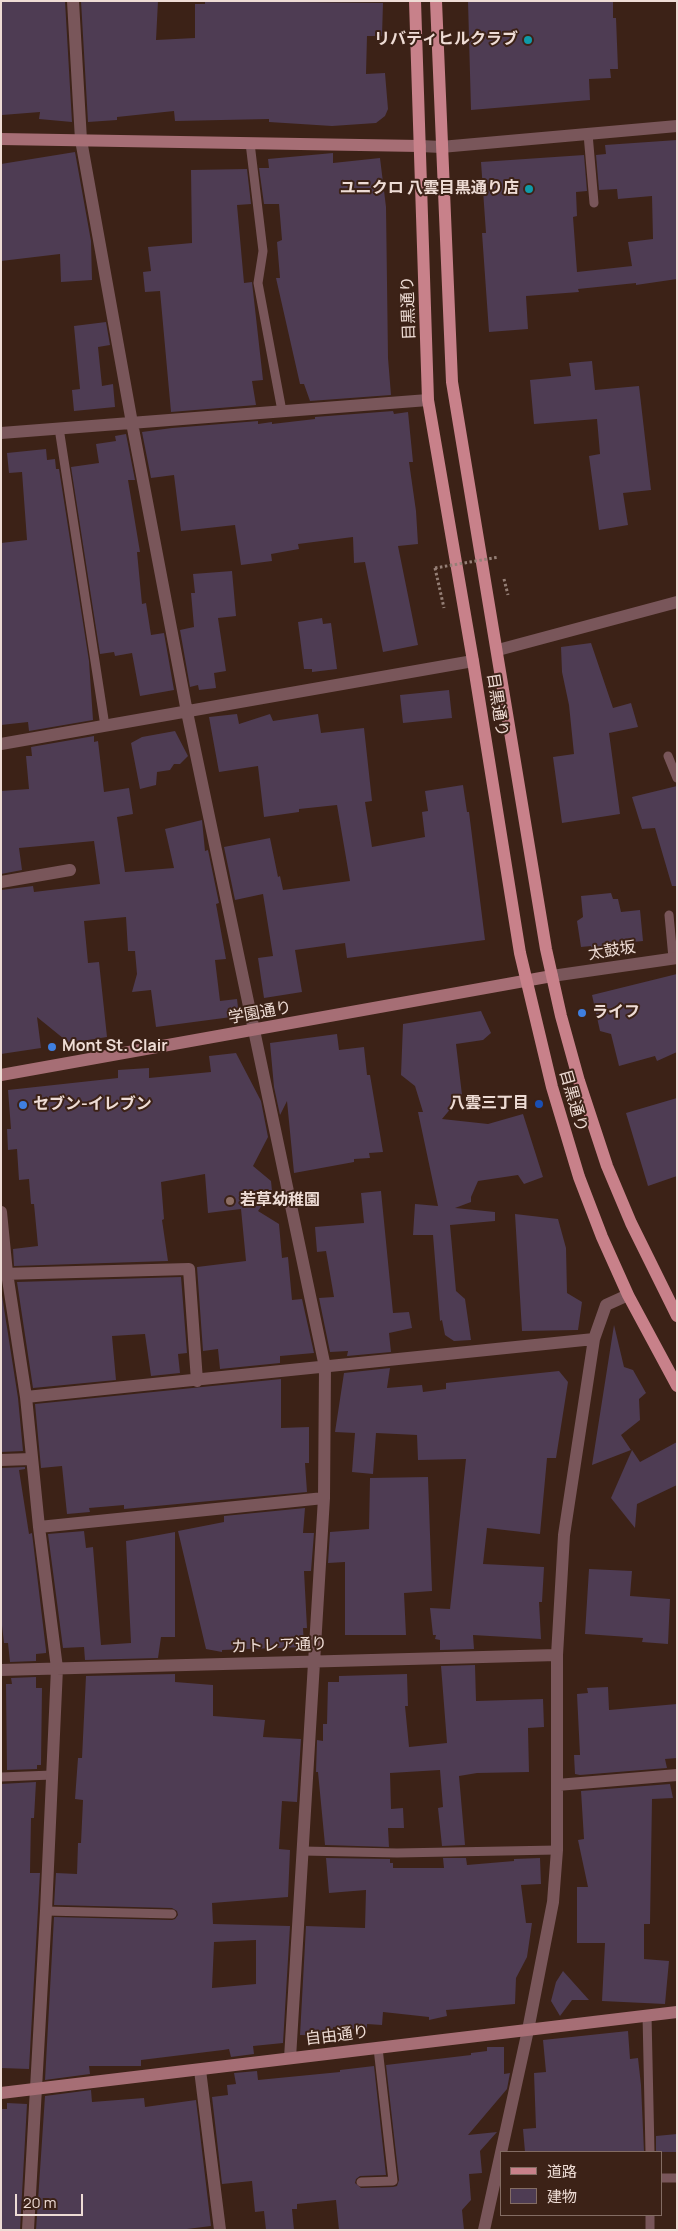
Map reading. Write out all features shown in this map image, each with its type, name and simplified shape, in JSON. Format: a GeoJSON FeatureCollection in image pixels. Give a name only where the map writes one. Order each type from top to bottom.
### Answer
{"type":"FeatureCollection","features":[{"type":"Feature","properties":{"kind":"main road","name":"目黒通り"},"geometry":{"type":"LineString","coordinates":[[414,1],[428,400],[474,661],[525,982],[552,1087],[579,1176],[602,1238],[628,1295],[677,1386]]}},
{"type":"Feature","properties":{"kind":"main road","name":"目黒通り"},"geometry":{"type":"LineString","coordinates":[[436,1],[452,382],[552,976],[579,1081],[607,1166],[631,1223],[677,1316]]}},
{"type":"Feature","properties":{"kind":"street"},"geometry":{"type":"LineString","coordinates":[[73,1],[80,140],[132,423],[187,712],[325,1367],[324,1498],[312,1662],[290,2058]]}},
{"type":"Feature","properties":{"kind":"street"},"geometry":{"type":"LineString","coordinates":[[1,139],[441,147],[677,126]]}},
{"type":"Feature","properties":{"kind":"street"},"geometry":{"type":"LineString","coordinates":[[1,433],[428,400]]}},
{"type":"Feature","properties":{"kind":"street"},"geometry":{"type":"LineString","coordinates":[[498,650],[677,602]]}},
{"type":"Feature","properties":{"kind":"street"},"geometry":{"type":"LineString","coordinates":[[1,744],[474,661]]}},
{"type":"Feature","properties":{"kind":"street"},"geometry":{"type":"LineString","coordinates":[[1,882],[70,870]]}},
{"type":"Feature","properties":{"kind":"street","name":"太鼓坂"},"geometry":{"type":"LineString","coordinates":[[552,976],[675,958]]}},
{"type":"Feature","properties":{"kind":"street","name":"学園通り"},"geometry":{"type":"LineString","coordinates":[[1,1075],[552,976]]}},
{"type":"Feature","properties":{"kind":"street"},"geometry":{"type":"LineString","coordinates":[[1,1212],[4,1274],[26,1397],[39,1527],[57,1668],[46,1911],[34,2091],[28,2230]]}},
{"type":"Feature","properties":{"kind":"street"},"geometry":{"type":"LineString","coordinates":[[4,1274],[189,1269],[197,1381]]}},
{"type":"Feature","properties":{"kind":"street"},"geometry":{"type":"LineString","coordinates":[[504,2151],[553,1902],[558,1850],[557,1656],[564,1535],[594,1339],[606,1305],[628,1295]]}},
{"type":"Feature","properties":{"kind":"street"},"geometry":{"type":"LineString","coordinates":[[26,1397],[594,1339]]}},
{"type":"Feature","properties":{"kind":"street"},"geometry":{"type":"LineString","coordinates":[[1,1460],[32,1458]]}},
{"type":"Feature","properties":{"kind":"street"},"geometry":{"type":"LineString","coordinates":[[39,1527],[324,1498]]}},
{"type":"Feature","properties":{"kind":"street","name":"カトレア通り"},"geometry":{"type":"LineString","coordinates":[[1,1670],[557,1656]]}},
{"type":"Feature","properties":{"kind":"street"},"geometry":{"type":"LineString","coordinates":[[557,1785],[677,1775]]}},
{"type":"Feature","properties":{"kind":"street","name":"自由通り"},"geometry":{"type":"LineString","coordinates":[[1,2093],[34,2091],[290,2058],[677,2012]]}},
{"type":"Feature","properties":{"kind":"street"},"geometry":{"type":"LineString","coordinates":[[200,2070],[220,2230]]}},
{"type":"Feature","properties":{"kind":"street"},"geometry":{"type":"LineString","coordinates":[[484,2230],[500,2170]]}},
{"type":"Feature","properties":{"kind":"lane"},"geometry":{"type":"LineString","coordinates":[[588,134],[594,203]]}},
{"type":"Feature","properties":{"kind":"lane"},"geometry":{"type":"LineString","coordinates":[[250,143],[263,251],[258,284],[282,411]]}},
{"type":"Feature","properties":{"kind":"lane"},"geometry":{"type":"LineString","coordinates":[[59,428],[105,726]]}},
{"type":"Feature","properties":{"kind":"lane"},"geometry":{"type":"LineString","coordinates":[[668,756],[677,778]]}},
{"type":"Feature","properties":{"kind":"lane"},"geometry":{"type":"LineString","coordinates":[[669,915],[675,958]]}},
{"type":"Feature","properties":{"kind":"lane"},"geometry":{"type":"LineString","coordinates":[[1,1776],[52,1775]]}},
{"type":"Feature","properties":{"kind":"lane"},"geometry":{"type":"LineString","coordinates":[[303,1850],[398,1853],[558,1850]]}},
{"type":"Feature","properties":{"kind":"lane"},"geometry":{"type":"LineString","coordinates":[[46,1911],[172,1914]]}},
{"type":"Feature","properties":{"kind":"lane"},"geometry":{"type":"LineString","coordinates":[[647,2015],[650,2151]]}},
{"type":"Feature","properties":{"kind":"lane"},"geometry":{"type":"LineString","coordinates":[[361,2182],[393,2181],[378,2048]]}},
{"type":"Feature","properties":{"kind":"lane"},"geometry":{"type":"LineString","coordinates":[[663,2178],[677,2178]]}},
{"type":"Feature","properties":{"kind":"lane"},"geometry":{"type":"LineString","coordinates":[[650,2216],[650,2230]]}},
{"type":"Feature","properties":{"kind":"path"},"geometry":{"type":"LineString","coordinates":[[444,608],[435,568],[499,557]]}},
{"type":"Feature","properties":{"kind":"building"},"geometry":{"type":"Polygon","coordinates":[[[1,1],[65,1],[72,122],[39,119],[40,112],[2,115],[1,1]]]}},
{"type":"Feature","properties":{"kind":"building"},"geometry":{"type":"Polygon","coordinates":[[[81,1],[158,1],[156,40],[195,38],[195,4],[205,4],[205,1],[383,3],[382,36],[367,36],[366,74],[385,73],[388,109],[385,116],[376,123],[332,126],[269,122],[269,119],[175,121],[174,111],[117,117],[117,120],[88,122],[81,1]]]}},
{"type":"Feature","properties":{"kind":"building","name":"リバティヒルクラブ"},"geometry":{"type":"Polygon","coordinates":[[[468,1],[613,1],[613,18],[616,18],[618,69],[610,69],[611,78],[589,79],[590,100],[471,110],[468,1]]]}},
{"type":"Feature","properties":{"kind":"building"},"geometry":{"type":"Polygon","coordinates":[[[677,140],[677,279],[636,285],[636,283],[578,289],[579,292],[526,296],[528,329],[489,332],[482,233],[486,233],[481,162],[584,155],[587,191],[576,192],[577,216],[573,217],[577,272],[632,266],[628,242],[653,239],[652,196],[618,199],[617,189],[599,190],[596,155],[606,154],[605,145],[677,140]]]}},
{"type":"Feature","properties":{"kind":"building"},"geometry":{"type":"Polygon","coordinates":[[[75,152],[91,241],[92,280],[61,282],[60,254],[1,261],[1,164],[75,152]]]}},
{"type":"Feature","properties":{"kind":"building"},"geometry":{"type":"Polygon","coordinates":[[[333,153],[333,163],[380,158],[386,207],[388,358],[391,395],[310,401],[304,384],[300,384],[276,278],[280,278],[277,242],[282,240],[279,204],[264,204],[259,168],[269,168],[268,159],[333,153]]]}},
{"type":"Feature","properties":{"kind":"building"},"geometry":{"type":"Polygon","coordinates":[[[247,169],[251,204],[237,205],[244,283],[252,282],[263,380],[252,381],[256,405],[171,412],[160,291],[145,292],[143,272],[151,271],[148,247],[192,243],[191,170],[247,169]]]}},
{"type":"Feature","properties":{"kind":"building"},"geometry":{"type":"Polygon","coordinates":[[[106,322],[110,345],[98,347],[102,386],[113,384],[115,407],[74,411],[72,390],[80,389],[74,326],[106,322]]]}},
{"type":"Feature","properties":{"kind":"building"},"geometry":{"type":"Polygon","coordinates":[[[592,361],[595,390],[639,386],[651,490],[623,493],[628,525],[599,530],[589,456],[600,454],[597,419],[534,424],[530,380],[571,376],[569,363],[592,361]]]}},
{"type":"Feature","properties":{"kind":"building"},"geometry":{"type":"Polygon","coordinates":[[[393,411],[394,414],[408,412],[413,462],[409,462],[416,511],[418,544],[398,546],[418,645],[383,652],[365,562],[354,563],[353,537],[298,544],[299,549],[271,554],[272,561],[241,565],[235,525],[181,531],[174,475],[151,478],[142,432],[258,421],[258,424],[272,422],[272,424],[315,419],[315,417],[393,411]]]}},
{"type":"Feature","properties":{"kind":"building"},"geometry":{"type":"Polygon","coordinates":[[[126,434],[135,480],[128,480],[140,552],[137,552],[142,604],[146,603],[151,635],[164,633],[174,690],[140,696],[132,653],[115,656],[114,652],[100,654],[71,467],[99,463],[96,444],[116,441],[115,436],[126,434]]]}},
{"type":"Feature","properties":{"kind":"building"},"geometry":{"type":"Polygon","coordinates":[[[46,449],[47,460],[55,459],[56,469],[59,469],[89,661],[93,720],[29,731],[28,722],[1,725],[1,543],[27,540],[22,472],[9,473],[7,453],[46,449]]]}},
{"type":"Feature","properties":{"kind":"building"},"geometry":{"type":"Polygon","coordinates":[[[232,571],[236,616],[218,618],[226,671],[214,673],[216,688],[199,690],[198,685],[190,687],[180,630],[194,627],[191,593],[195,593],[193,574],[232,571]]]}},
{"type":"Feature","properties":{"kind":"building"},"geometry":{"type":"Polygon","coordinates":[[[322,618],[323,624],[331,623],[337,669],[312,672],[312,669],[304,669],[298,622],[322,618]]]}},
{"type":"Feature","properties":{"kind":"building"},"geometry":{"type":"Polygon","coordinates":[[[591,643],[613,708],[631,703],[638,727],[609,733],[620,814],[562,823],[553,757],[574,754],[569,705],[562,672],[561,647],[591,643]]]}},
{"type":"Feature","properties":{"kind":"building"},"geometry":{"type":"Polygon","coordinates":[[[449,690],[452,718],[403,723],[400,695],[449,690]]]}},
{"type":"Feature","properties":{"kind":"building"},"geometry":{"type":"Polygon","coordinates":[[[237,714],[239,724],[270,714],[273,721],[318,714],[321,733],[364,728],[372,801],[365,802],[372,847],[425,837],[422,812],[428,811],[425,791],[463,785],[467,812],[469,812],[485,940],[347,958],[345,943],[295,950],[302,992],[264,998],[258,958],[273,956],[263,894],[235,900],[224,847],[270,838],[278,877],[280,876],[283,890],[350,881],[337,805],[299,809],[299,812],[264,817],[258,766],[219,772],[209,717],[237,714]]]}},
{"type":"Feature","properties":{"kind":"building"},"geometry":{"type":"Polygon","coordinates":[[[175,731],[188,756],[180,764],[174,764],[170,770],[157,772],[156,785],[140,789],[131,743],[142,737],[175,731]]]}},
{"type":"Feature","properties":{"kind":"building"},"geometry":{"type":"Polygon","coordinates":[[[94,736],[94,742],[98,741],[104,792],[129,788],[133,814],[117,817],[125,872],[174,868],[165,829],[202,820],[205,851],[208,850],[219,903],[216,904],[226,959],[215,960],[220,1001],[237,999],[239,1016],[156,1027],[151,990],[132,992],[137,974],[135,951],[128,951],[126,917],[84,921],[88,963],[99,962],[107,1037],[69,1043],[37,1017],[41,1048],[1,1054],[1,890],[33,886],[34,892],[100,884],[94,841],[19,848],[22,870],[1,874],[1,791],[29,789],[26,756],[32,756],[31,747],[94,736]]]}},
{"type":"Feature","properties":{"kind":"building"},"geometry":{"type":"Polygon","coordinates":[[[677,786],[677,886],[672,886],[655,828],[642,829],[632,797],[677,786]]]}},
{"type":"Feature","properties":{"kind":"building"},"geometry":{"type":"Polygon","coordinates":[[[611,893],[613,899],[618,899],[621,912],[640,910],[643,941],[620,943],[619,948],[593,951],[591,946],[581,947],[577,921],[583,917],[581,896],[611,893]]]}},
{"type":"Feature","properties":{"kind":"building"},"geometry":{"type":"Polygon","coordinates":[[[677,974],[677,1052],[657,1061],[655,1056],[619,1066],[611,1034],[600,1031],[592,995],[677,974]]]}},
{"type":"Feature","properties":{"kind":"building"},"geometry":{"type":"Polygon","coordinates":[[[481,1011],[491,1033],[483,1040],[456,1044],[462,1095],[442,1119],[488,1124],[523,1114],[543,1177],[524,1184],[518,1175],[478,1181],[471,1197],[471,1202],[455,1208],[495,1212],[495,1221],[450,1225],[456,1291],[465,1299],[471,1340],[454,1341],[445,1335],[442,1320],[440,1321],[433,1235],[413,1235],[415,1204],[438,1206],[418,1112],[423,1112],[415,1086],[401,1075],[403,1024],[481,1011]]]}},
{"type":"Feature","properties":{"kind":"building"},"geometry":{"type":"Polygon","coordinates":[[[337,1034],[339,1050],[364,1047],[367,1075],[370,1075],[383,1152],[369,1153],[370,1158],[354,1159],[354,1162],[294,1173],[287,1101],[280,1115],[274,1087],[270,1043],[337,1034]]]}},
{"type":"Feature","properties":{"kind":"building"},"geometry":{"type":"Polygon","coordinates":[[[236,1053],[261,1101],[268,1137],[253,1166],[271,1181],[272,1191],[258,1211],[279,1224],[282,1258],[288,1257],[292,1300],[302,1299],[314,1353],[280,1356],[280,1363],[220,1369],[218,1349],[203,1351],[197,1267],[246,1261],[241,1209],[208,1213],[205,1174],[161,1182],[164,1219],[162,1220],[168,1261],[14,1266],[13,1249],[38,1246],[34,1204],[31,1204],[29,1179],[19,1180],[17,1149],[8,1150],[7,1129],[11,1129],[8,1090],[118,1078],[118,1070],[149,1068],[149,1078],[211,1072],[209,1056],[236,1053]]]}},
{"type":"Feature","properties":{"kind":"building"},"geometry":{"type":"Polygon","coordinates":[[[677,1098],[677,1176],[648,1186],[626,1113],[677,1098]]]}},
{"type":"Feature","properties":{"kind":"building"},"geometry":{"type":"Polygon","coordinates":[[[381,1191],[393,1313],[409,1312],[412,1328],[389,1333],[391,1352],[347,1356],[348,1351],[330,1352],[319,1298],[334,1297],[326,1251],[317,1252],[315,1227],[364,1223],[361,1193],[381,1191]]]}},
{"type":"Feature","properties":{"kind":"building"},"geometry":{"type":"Polygon","coordinates":[[[515,1214],[558,1219],[566,1248],[567,1293],[582,1302],[578,1330],[522,1331],[515,1214]]]}},
{"type":"Feature","properties":{"kind":"building"},"geometry":{"type":"Polygon","coordinates":[[[181,1277],[187,1353],[178,1354],[180,1373],[151,1376],[145,1334],[112,1336],[116,1380],[33,1388],[17,1282],[181,1277]]]}},
{"type":"Feature","properties":{"kind":"building"},"geometry":{"type":"Polygon","coordinates":[[[1,1289],[18,1398],[23,1451],[1,1452],[1,1289]]]}},
{"type":"Feature","properties":{"kind":"building"},"geometry":{"type":"Polygon","coordinates":[[[614,1325],[624,1367],[633,1370],[646,1393],[639,1399],[640,1420],[621,1435],[631,1450],[592,1465],[614,1325]]]}},
{"type":"Feature","properties":{"kind":"building"},"geometry":{"type":"Polygon","coordinates":[[[390,1368],[387,1388],[422,1385],[423,1392],[446,1389],[446,1383],[559,1371],[568,1382],[556,1458],[547,1458],[540,1534],[487,1528],[483,1564],[544,1567],[542,1602],[539,1602],[541,1639],[473,1635],[474,1649],[440,1650],[440,1640],[435,1639],[436,1635],[433,1635],[430,1608],[450,1609],[466,1459],[418,1460],[417,1435],[376,1433],[373,1474],[352,1472],[355,1433],[335,1432],[344,1373],[390,1368]]]}},
{"type":"Feature","properties":{"kind":"building"},"geometry":{"type":"Polygon","coordinates":[[[281,1379],[281,1428],[309,1427],[309,1463],[305,1463],[307,1492],[124,1509],[124,1505],[89,1508],[90,1512],[67,1514],[62,1466],[41,1468],[35,1404],[281,1379]]]}},
{"type":"Feature","properties":{"kind":"building"},"geometry":{"type":"Polygon","coordinates":[[[677,1442],[677,1485],[637,1504],[635,1528],[611,1498],[632,1450],[640,1462],[677,1442]]]}},
{"type":"Feature","properties":{"kind":"building"},"geometry":{"type":"Polygon","coordinates":[[[25,1467],[25,1469],[19,1470],[29,1534],[32,1533],[46,1653],[36,1654],[36,1661],[10,1662],[8,1643],[4,1643],[1,1617],[1,1468],[25,1467]]]}},
{"type":"Feature","properties":{"kind":"building"},"geometry":{"type":"Polygon","coordinates":[[[428,1477],[432,1591],[404,1593],[406,1635],[345,1635],[345,1562],[328,1563],[330,1532],[369,1529],[370,1478],[428,1477]]]}},
{"type":"Feature","properties":{"kind":"building"},"geometry":{"type":"Polygon","coordinates":[[[305,1508],[303,1533],[314,1533],[311,1571],[304,1571],[307,1628],[303,1628],[304,1647],[222,1650],[222,1652],[206,1649],[178,1531],[224,1522],[224,1516],[305,1508]]]}},
{"type":"Feature","properties":{"kind":"building"},"geometry":{"type":"Polygon","coordinates":[[[84,1531],[86,1548],[93,1547],[101,1645],[131,1643],[126,1541],[175,1532],[175,1637],[161,1637],[158,1658],[85,1660],[84,1647],[63,1648],[48,1534],[84,1531]]]}},
{"type":"Feature","properties":{"kind":"building"},"geometry":{"type":"Polygon","coordinates":[[[589,1569],[632,1571],[630,1596],[670,1599],[668,1644],[642,1642],[643,1638],[585,1634],[589,1569]]]}},
{"type":"Feature","properties":{"kind":"building"},"geometry":{"type":"Polygon","coordinates":[[[475,1665],[476,1701],[543,1699],[544,1727],[528,1728],[529,1772],[477,1773],[459,1776],[465,1845],[442,1846],[438,1808],[443,1807],[440,1770],[390,1773],[391,1809],[403,1808],[404,1828],[388,1828],[389,1847],[325,1845],[318,1772],[316,1772],[317,1740],[323,1741],[323,1724],[327,1724],[328,1682],[339,1682],[339,1676],[407,1674],[408,1706],[405,1706],[409,1747],[447,1743],[441,1666],[475,1665]]]}},
{"type":"Feature","properties":{"kind":"building"},"geometry":{"type":"Polygon","coordinates":[[[175,1674],[175,1682],[213,1685],[213,1716],[265,1720],[263,1737],[301,1739],[297,1802],[282,1801],[279,1849],[290,1850],[288,1897],[212,1903],[213,1924],[290,1926],[283,2043],[253,2046],[254,2054],[231,2057],[229,2049],[141,2060],[141,2066],[89,2066],[90,2074],[45,2080],[54,1917],[172,1920],[178,1915],[177,1911],[172,1908],[54,1905],[56,1873],[77,1874],[78,1843],[81,1843],[83,1800],[75,1799],[78,1758],[82,1758],[86,1676],[175,1674]],[[256,1940],[214,1942],[212,1988],[256,1984],[256,1940]]]}},
{"type":"Feature","properties":{"kind":"building"},"geometry":{"type":"Polygon","coordinates":[[[36,1677],[36,1688],[42,1688],[41,1765],[37,1765],[37,1769],[7,1770],[6,1684],[12,1684],[11,1678],[36,1677]]]}},
{"type":"Feature","properties":{"kind":"building"},"geometry":{"type":"Polygon","coordinates":[[[608,1687],[609,1710],[677,1704],[677,1758],[665,1759],[667,1768],[575,1774],[574,1755],[580,1755],[577,1694],[588,1693],[587,1688],[608,1687]]]}},
{"type":"Feature","properties":{"kind":"building"},"geometry":{"type":"Polygon","coordinates":[[[36,1782],[34,1818],[31,1818],[30,1873],[40,1873],[29,2069],[1,2068],[1,1784],[36,1782]]]}},
{"type":"Feature","properties":{"kind":"building"},"geometry":{"type":"Polygon","coordinates":[[[670,1784],[673,1798],[652,1799],[650,1924],[644,1924],[644,1959],[669,1961],[665,2004],[602,2001],[605,1943],[577,1943],[577,1887],[588,1887],[578,1840],[584,1839],[581,1791],[670,1784]]]}},
{"type":"Feature","properties":{"kind":"building"},"geometry":{"type":"Polygon","coordinates":[[[326,1858],[390,1859],[390,1863],[393,1863],[393,1868],[444,1868],[443,1858],[466,1858],[467,1865],[540,1858],[541,1884],[521,1885],[526,1923],[532,1923],[527,1957],[516,1978],[515,2004],[446,2010],[447,2016],[429,2020],[429,2017],[383,2012],[382,2025],[367,2024],[367,2030],[333,2027],[333,2036],[300,2035],[306,1926],[365,1928],[366,1890],[329,1893],[326,1858]]]}},
{"type":"Feature","properties":{"kind":"building"},"geometry":{"type":"Polygon","coordinates":[[[563,1971],[589,2000],[572,2000],[560,2016],[551,2001],[556,1982],[563,1971]]]}},
{"type":"Feature","properties":{"kind":"building"},"geometry":{"type":"Polygon","coordinates":[[[628,2031],[630,2059],[638,2058],[644,2151],[525,2151],[523,2129],[536,2128],[534,2073],[546,2072],[543,2040],[628,2031]]]}},
{"type":"Feature","properties":{"kind":"building"},"geometry":{"type":"Polygon","coordinates":[[[487,2047],[504,2047],[504,2074],[510,2073],[507,2089],[468,2135],[497,2132],[480,2151],[482,2173],[469,2174],[471,2200],[462,2210],[464,2230],[339,2230],[336,2200],[297,2204],[297,2209],[292,2209],[294,2230],[266,2230],[264,2211],[255,2212],[252,2181],[222,2184],[212,2097],[228,2095],[227,2085],[236,2084],[234,2073],[257,2071],[258,2080],[340,2072],[340,2070],[374,2066],[386,2175],[360,2176],[356,2179],[355,2183],[361,2188],[393,2187],[397,2186],[399,2180],[386,2065],[471,2055],[471,2053],[487,2051],[487,2047]]]}},
{"type":"Feature","properties":{"kind":"building"},"geometry":{"type":"Polygon","coordinates":[[[91,2090],[92,2102],[144,2098],[145,2107],[196,2100],[211,2226],[179,2230],[36,2230],[45,2096],[91,2090]]]}},
{"type":"Feature","properties":{"kind":"building"},"geometry":{"type":"Polygon","coordinates":[[[7,2103],[27,2104],[20,2230],[1,2229],[1,2109],[7,2109],[7,2103]]]}},
{"type":"Feature","properties":{"kind":"building"},"geometry":{"type":"Polygon","coordinates":[[[677,2134],[677,2152],[656,2151],[656,2136],[677,2134]]]}},
{"type":"Feature","properties":{"kind":"place","name":"リバティヒルクラブ"},"geometry":{"type":"Point","coordinates":[528,40]}},
{"type":"Feature","properties":{"kind":"place","name":"ユニクロ 八雲目黒通り店"},"geometry":{"type":"Point","coordinates":[529,189]}},
{"type":"Feature","properties":{"kind":"place","name":"ライフ"},"geometry":{"type":"Point","coordinates":[582,1013]}},
{"type":"Feature","properties":{"kind":"place","name":"Mont St. Clair"},"geometry":{"type":"Point","coordinates":[52,1047]}},
{"type":"Feature","properties":{"kind":"place","name":"八雲三丁目"},"geometry":{"type":"Point","coordinates":[539,1104]}},
{"type":"Feature","properties":{"kind":"place","name":"セブン-イレブン"},"geometry":{"type":"Point","coordinates":[23,1105]}},
{"type":"Feature","properties":{"kind":"place","name":"若草幼稚園"},"geometry":{"type":"Point","coordinates":[230,1201]}}]}
